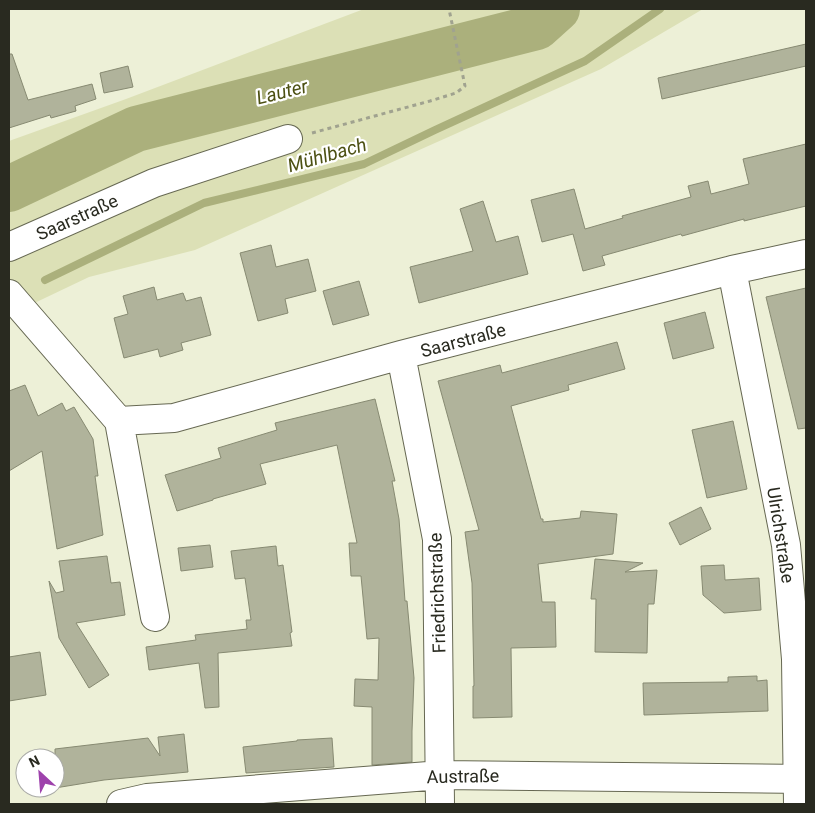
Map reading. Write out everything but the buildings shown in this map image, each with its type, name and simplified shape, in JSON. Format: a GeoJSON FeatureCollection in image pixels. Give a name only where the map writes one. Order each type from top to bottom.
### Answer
{"type":"FeatureCollection","features":[{"type":"Feature","properties":{"kind":"street","name":"Saarstraße"},"geometry":{"type":"LineString","coordinates":[[9,247],[154,183],[288,140]]}},
{"type":"Feature","properties":{"kind":"street","name":"Saarstraße"},"geometry":{"type":"LineString","coordinates":[[120,421],[174,418],[401,356],[732,270],[806,254]]}},
{"type":"Feature","properties":{"kind":"street","name":"Ulrichstraße"},"geometry":{"type":"LineString","coordinates":[[732,270],[786,545],[796,659],[801,788]]}},
{"type":"Feature","properties":{"kind":"street"},"geometry":{"type":"LineString","coordinates":[[9,294],[120,421],[155,617]]}},
{"type":"Feature","properties":{"kind":"street","name":"Friedrichstraße"},"geometry":{"type":"LineString","coordinates":[[401,356],[437,538],[440,804]]}},
{"type":"Feature","properties":{"kind":"street","name":"Austraße"},"geometry":{"type":"LineString","coordinates":[[121,804],[441,775],[801,788]]}},
{"type":"Feature","properties":{"kind":"path"},"geometry":{"type":"LineString","coordinates":[[288,140],[456,93],[465,86],[449,10]]}},
{"type":"Feature","properties":{"kind":"green space"},"geometry":{"type":"Polygon","coordinates":[[[364,9],[703,9],[601,69],[195,250],[89,277],[24,308],[9,287],[9,141],[364,9]]]}},
{"type":"Feature","properties":{"kind":"waterway","name":"Lauter"},"geometry":{"type":"LineString","coordinates":[[9,189],[136,129],[537,27],[557,9]]}},
{"type":"Feature","properties":{"kind":"waterway","name":"Mühlbach"},"geometry":{"type":"LineString","coordinates":[[45,280],[204,203],[364,164],[585,61],[660,9]]}}]}
